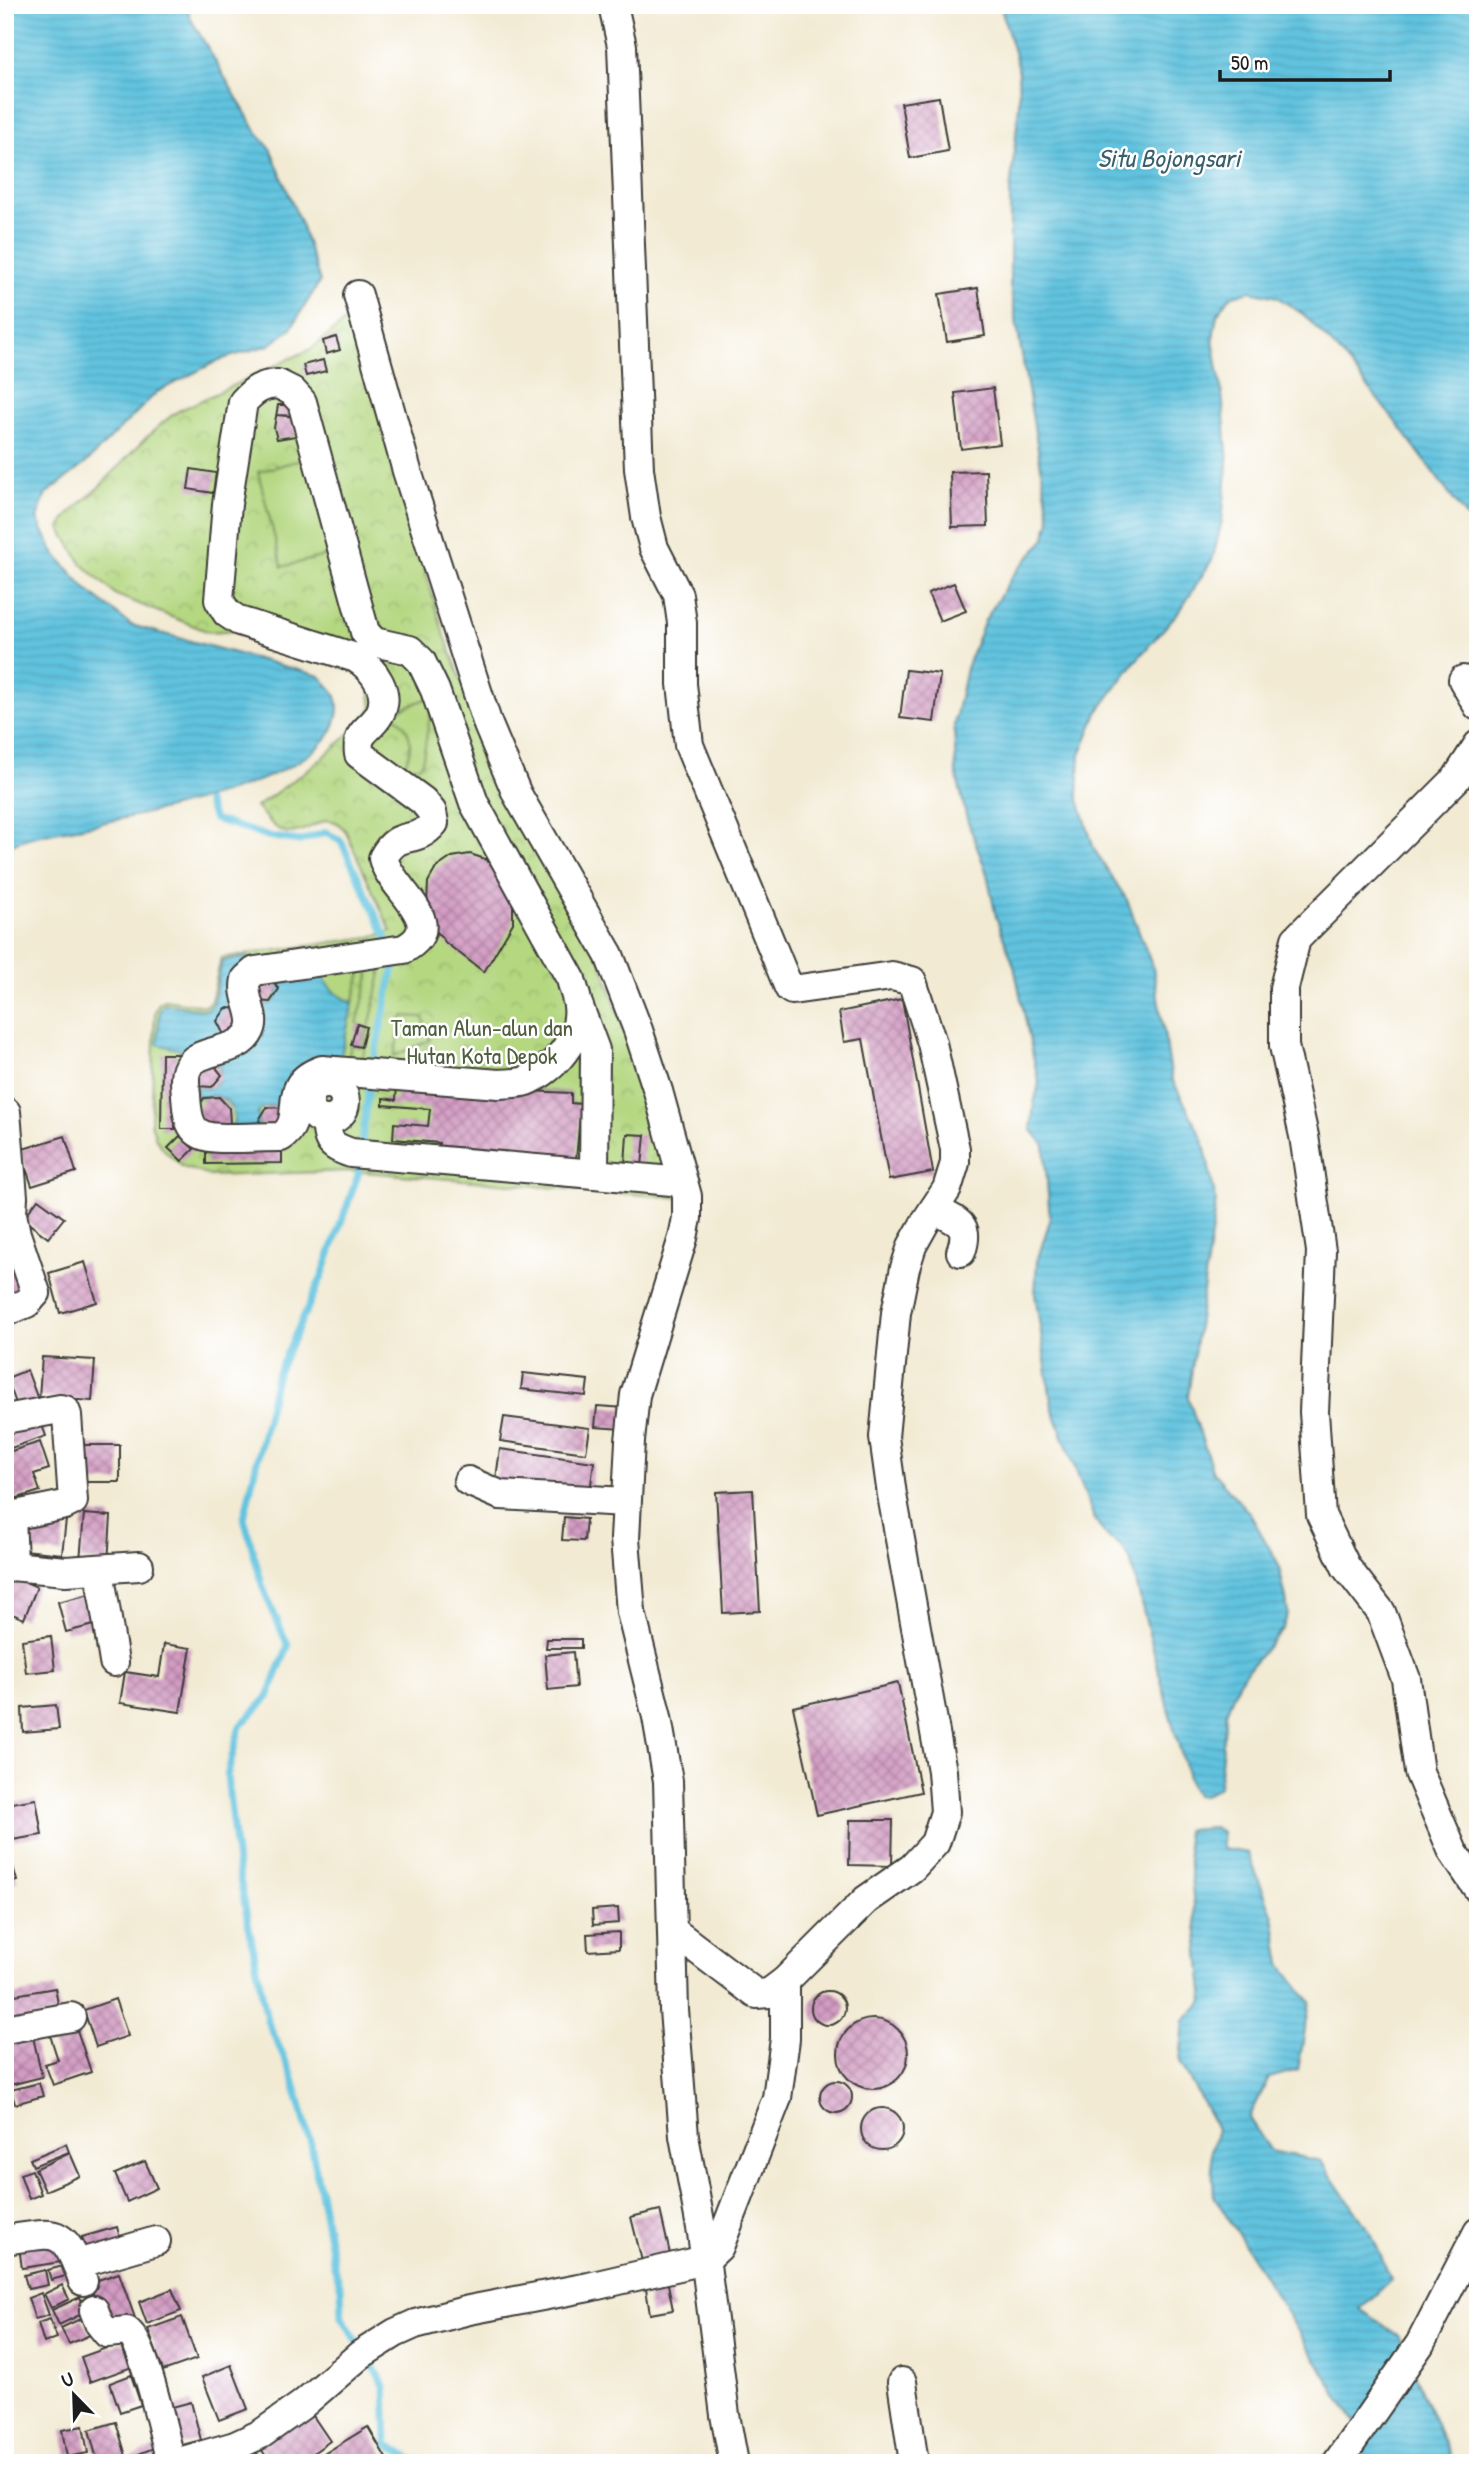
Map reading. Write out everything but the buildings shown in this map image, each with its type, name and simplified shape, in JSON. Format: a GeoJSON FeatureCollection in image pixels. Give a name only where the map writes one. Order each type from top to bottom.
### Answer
{"type":"FeatureCollection","features":[{"type":"Feature","properties":{"kind":"street"},"geometry":{"type":"LineString","coordinates":[[612,5],[622,46],[639,468],[653,548],[678,595],[682,623],[682,684],[689,745],[789,988],[792,990],[892,976],[912,981],[926,1020],[955,1149],[953,1175],[912,1246],[902,1278],[884,1437],[894,1508],[942,1771],[945,1812],[934,1843],[912,1868],[866,1900],[785,1981],[769,1993],[755,1994],[673,1931]]}},
{"type":"Feature","properties":{"kind":"street"},"geometry":{"type":"LineString","coordinates":[[358,295],[407,471],[488,725],[517,794],[608,954],[659,1091],[687,1196],[684,1238],[635,1395],[625,1539],[631,1612],[657,1717],[668,1782],[674,2010],[684,2136],[734,2463]]}},
{"type":"Feature","properties":{"kind":"street"},"geometry":{"type":"LineString","coordinates":[[579,1007],[574,1034],[561,1056],[542,1073],[523,1082],[499,1084],[322,1070],[310,1074],[296,1090],[292,1123],[288,1132],[281,1137],[208,1139],[191,1124],[187,1113],[184,1075],[196,1058],[246,1038],[253,1021],[244,997],[244,987],[246,979],[255,971],[391,951],[420,937],[420,913],[390,877],[383,858],[389,847],[398,839],[416,836],[426,831],[433,822],[432,811],[424,801],[359,754],[361,734],[379,715],[383,699],[379,680],[368,666],[356,658],[239,621],[227,613],[219,600],[227,504],[243,402],[254,390],[264,385],[278,384],[292,391],[302,402],[365,632],[374,642],[410,650],[421,661],[435,690],[474,803],[571,979],[595,1049],[594,1174]]}},
{"type":"Feature","properties":{"kind":"street"},"geometry":{"type":"LineString","coordinates":[[1463,680],[1478,706]]}},
{"type":"Feature","properties":{"kind":"street"},"geometry":{"type":"LineString","coordinates":[[1478,745],[1456,779],[1296,939],[1284,988],[1283,1046],[1304,1136],[1321,1251],[1314,1412],[1321,1515],[1346,1567],[1381,1612],[1406,1679],[1419,1772],[1453,1852],[1478,1889]]}},
{"type":"Feature","properties":{"kind":"street"},"geometry":{"type":"LineString","coordinates":[[5,1312],[27,1303],[36,1293],[12,1214],[6,1112]]}},
{"type":"Feature","properties":{"kind":"street"},"geometry":{"type":"LineString","coordinates":[[327,1120],[327,1138],[334,1147],[360,1154],[683,1182]]}},
{"type":"Feature","properties":{"kind":"street"},"geometry":{"type":"LineString","coordinates":[[934,1209],[961,1224],[965,1230],[961,1252]]}},
{"type":"Feature","properties":{"kind":"street"},"geometry":{"type":"LineString","coordinates":[[5,1419],[65,1410],[68,1415],[73,1501],[11,1517],[13,1562],[8,1567]]}},
{"type":"Feature","properties":{"kind":"street"},"geometry":{"type":"LineString","coordinates":[[468,1481],[500,1495],[626,1503]]}},
{"type":"Feature","properties":{"kind":"street"},"geometry":{"type":"LineString","coordinates":[[8,1567],[47,1571],[139,1566]]}},
{"type":"Feature","properties":{"kind":"street"},"geometry":{"type":"LineString","coordinates":[[99,1570],[114,1662]]}},
{"type":"Feature","properties":{"kind":"street"},"geometry":{"type":"LineString","coordinates":[[176,2463],[235,2446],[261,2434],[302,2405],[368,2350],[395,2333],[433,2318],[589,2287],[705,2260],[719,2246],[777,2098],[785,2039],[785,1981]]}},
{"type":"Feature","properties":{"kind":"street"},"geometry":{"type":"LineString","coordinates":[[5,2029],[71,2017]]}},
{"type":"Feature","properties":{"kind":"street"},"geometry":{"type":"LineString","coordinates":[[1337,2463],[1420,2344],[1478,2232]]}},
{"type":"Feature","properties":{"kind":"street"},"geometry":{"type":"LineString","coordinates":[[5,2240],[44,2234],[57,2235],[68,2245],[80,2272],[156,2242]]}},
{"type":"Feature","properties":{"kind":"street"},"geometry":{"type":"LineString","coordinates":[[94,2310],[107,2333],[127,2331],[135,2337],[171,2463]]}},
{"type":"Feature","properties":{"kind":"street"},"geometry":{"type":"LineString","coordinates":[[902,2382],[914,2463]]}},
{"type":"Feature","properties":{"kind":"green space","name":"Taman Alun-alun dan Hutan Kota Depok"},"geometry":{"type":"Polygon","coordinates":[[[351,317],[442,628],[509,807],[601,961],[680,1198],[352,1171],[210,1176],[183,1167],[156,1139],[151,1123],[155,1012],[159,1003],[165,1000],[205,1006],[211,1001],[221,958],[370,937],[391,931],[345,830],[336,822],[326,820],[303,830],[287,833],[274,825],[256,807],[318,762],[360,723],[372,708],[368,677],[239,630],[209,632],[116,595],[81,563],[60,528],[74,510],[148,436],[178,411],[311,349],[351,317]]]}},
{"type":"Feature","properties":{"kind":"green space"},"geometry":{"type":"Polygon","coordinates":[[[310,457],[336,553],[282,567],[258,472],[310,457]]]}},
{"type":"Feature","properties":{"kind":"green space"},"geometry":{"type":"Polygon","coordinates":[[[431,697],[422,763],[419,766],[403,767],[409,752],[409,737],[403,724],[391,713],[431,697]]]}},
{"type":"Feature","properties":{"kind":"green space"},"geometry":{"type":"Polygon","coordinates":[[[384,959],[361,1065],[347,1064],[351,1045],[361,1047],[366,1027],[357,1024],[369,977],[368,966],[384,959]]]}},
{"type":"Feature","properties":{"kind":"green space"},"geometry":{"type":"Polygon","coordinates":[[[357,964],[361,972],[353,1003],[341,997],[328,985],[322,966],[357,964]]]}},
{"type":"Feature","properties":{"kind":"green space"},"geometry":{"type":"Polygon","coordinates":[[[403,1016],[423,1017],[430,1040],[394,1056],[403,1016]]]}},
{"type":"Feature","properties":{"kind":"green space"},"geometry":{"type":"Polygon","coordinates":[[[581,1042],[581,1104],[571,1103],[571,1093],[524,1089],[581,1042]]]}},
{"type":"Feature","properties":{"kind":"water"},"geometry":{"type":"Polygon","coordinates":[[[5,5],[186,5],[192,21],[256,131],[271,150],[320,281],[290,330],[269,345],[219,360],[157,392],[86,463],[46,494],[37,518],[53,552],[87,590],[131,625],[320,676],[334,692],[338,708],[335,723],[321,744],[296,763],[263,779],[186,804],[33,837],[5,848],[5,5]]]}},
{"type":"Feature","properties":{"kind":"water","name":"Situ Bojongsari"},"geometry":{"type":"Polygon","coordinates":[[[1000,5],[1478,5],[1478,533],[1402,430],[1342,355],[1304,315],[1277,297],[1250,291],[1230,297],[1217,315],[1213,339],[1222,393],[1228,463],[1222,520],[1213,558],[1182,608],[1134,663],[1097,713],[1080,755],[1078,796],[1094,849],[1127,900],[1153,968],[1172,1079],[1203,1139],[1216,1201],[1188,1397],[1213,1472],[1250,1514],[1278,1563],[1288,1614],[1283,1628],[1239,1681],[1226,1713],[1219,1786],[1204,1796],[1196,1795],[1191,1788],[1130,1559],[1120,1545],[1106,1536],[1094,1518],[1052,1407],[1035,1294],[1037,1261],[1050,1220],[1044,1145],[1031,1129],[1039,1084],[1014,966],[996,917],[987,874],[967,819],[956,773],[954,725],[966,668],[985,620],[1013,575],[1044,540],[1050,520],[1010,285],[1010,192],[1019,105],[1018,66],[1000,5]]]}},
{"type":"Feature","properties":{"kind":"water"},"geometry":{"type":"Polygon","coordinates":[[[247,957],[261,1005],[270,1004],[277,997],[279,987],[268,976],[322,966],[328,985],[341,997],[353,1003],[339,1064],[282,1111],[270,1106],[261,1109],[258,1112],[259,1126],[222,1133],[234,1123],[229,1104],[220,1097],[200,1098],[192,1083],[205,1088],[218,1083],[219,1066],[200,1056],[157,1044],[160,1010],[163,1005],[208,1009],[213,1004],[222,961],[247,957]]]}},
{"type":"Feature","properties":{"kind":"water"},"geometry":{"type":"Polygon","coordinates":[[[1214,1828],[1222,1832],[1222,1849],[1248,1853],[1273,1916],[1281,1964],[1310,2002],[1298,2070],[1269,2078],[1249,2118],[1271,2151],[1321,2161],[1372,2235],[1391,2280],[1360,2309],[1400,2337],[1439,2432],[1455,2463],[1367,2463],[1356,2424],[1214,2196],[1211,2151],[1217,2129],[1180,2062],[1184,2020],[1204,2001],[1186,1830],[1214,1828]]]}},
{"type":"Feature","properties":{"kind":"waterway"},"geometry":{"type":"LineString","coordinates":[[207,802],[214,819],[267,836],[300,841],[326,832],[341,841],[390,945]]}},
{"type":"Feature","properties":{"kind":"waterway"},"geometry":{"type":"LineString","coordinates":[[372,1068],[395,962],[393,956]]}},
{"type":"Feature","properties":{"kind":"waterway"},"geometry":{"type":"LineString","coordinates":[[361,1148],[370,1080]]}},
{"type":"Feature","properties":{"kind":"waterway"},"geometry":{"type":"LineString","coordinates":[[360,1159],[358,1175],[322,1276],[276,1377],[244,1518],[263,1588],[288,1646],[268,1697],[240,1726],[227,1776],[237,1864],[267,2020],[292,2075],[311,2144],[334,2266],[341,2288],[342,2317],[360,2346]]}},
{"type":"Feature","properties":{"kind":"waterway"},"geometry":{"type":"LineString","coordinates":[[367,2356],[385,2387],[387,2444],[418,2463]]}}]}
